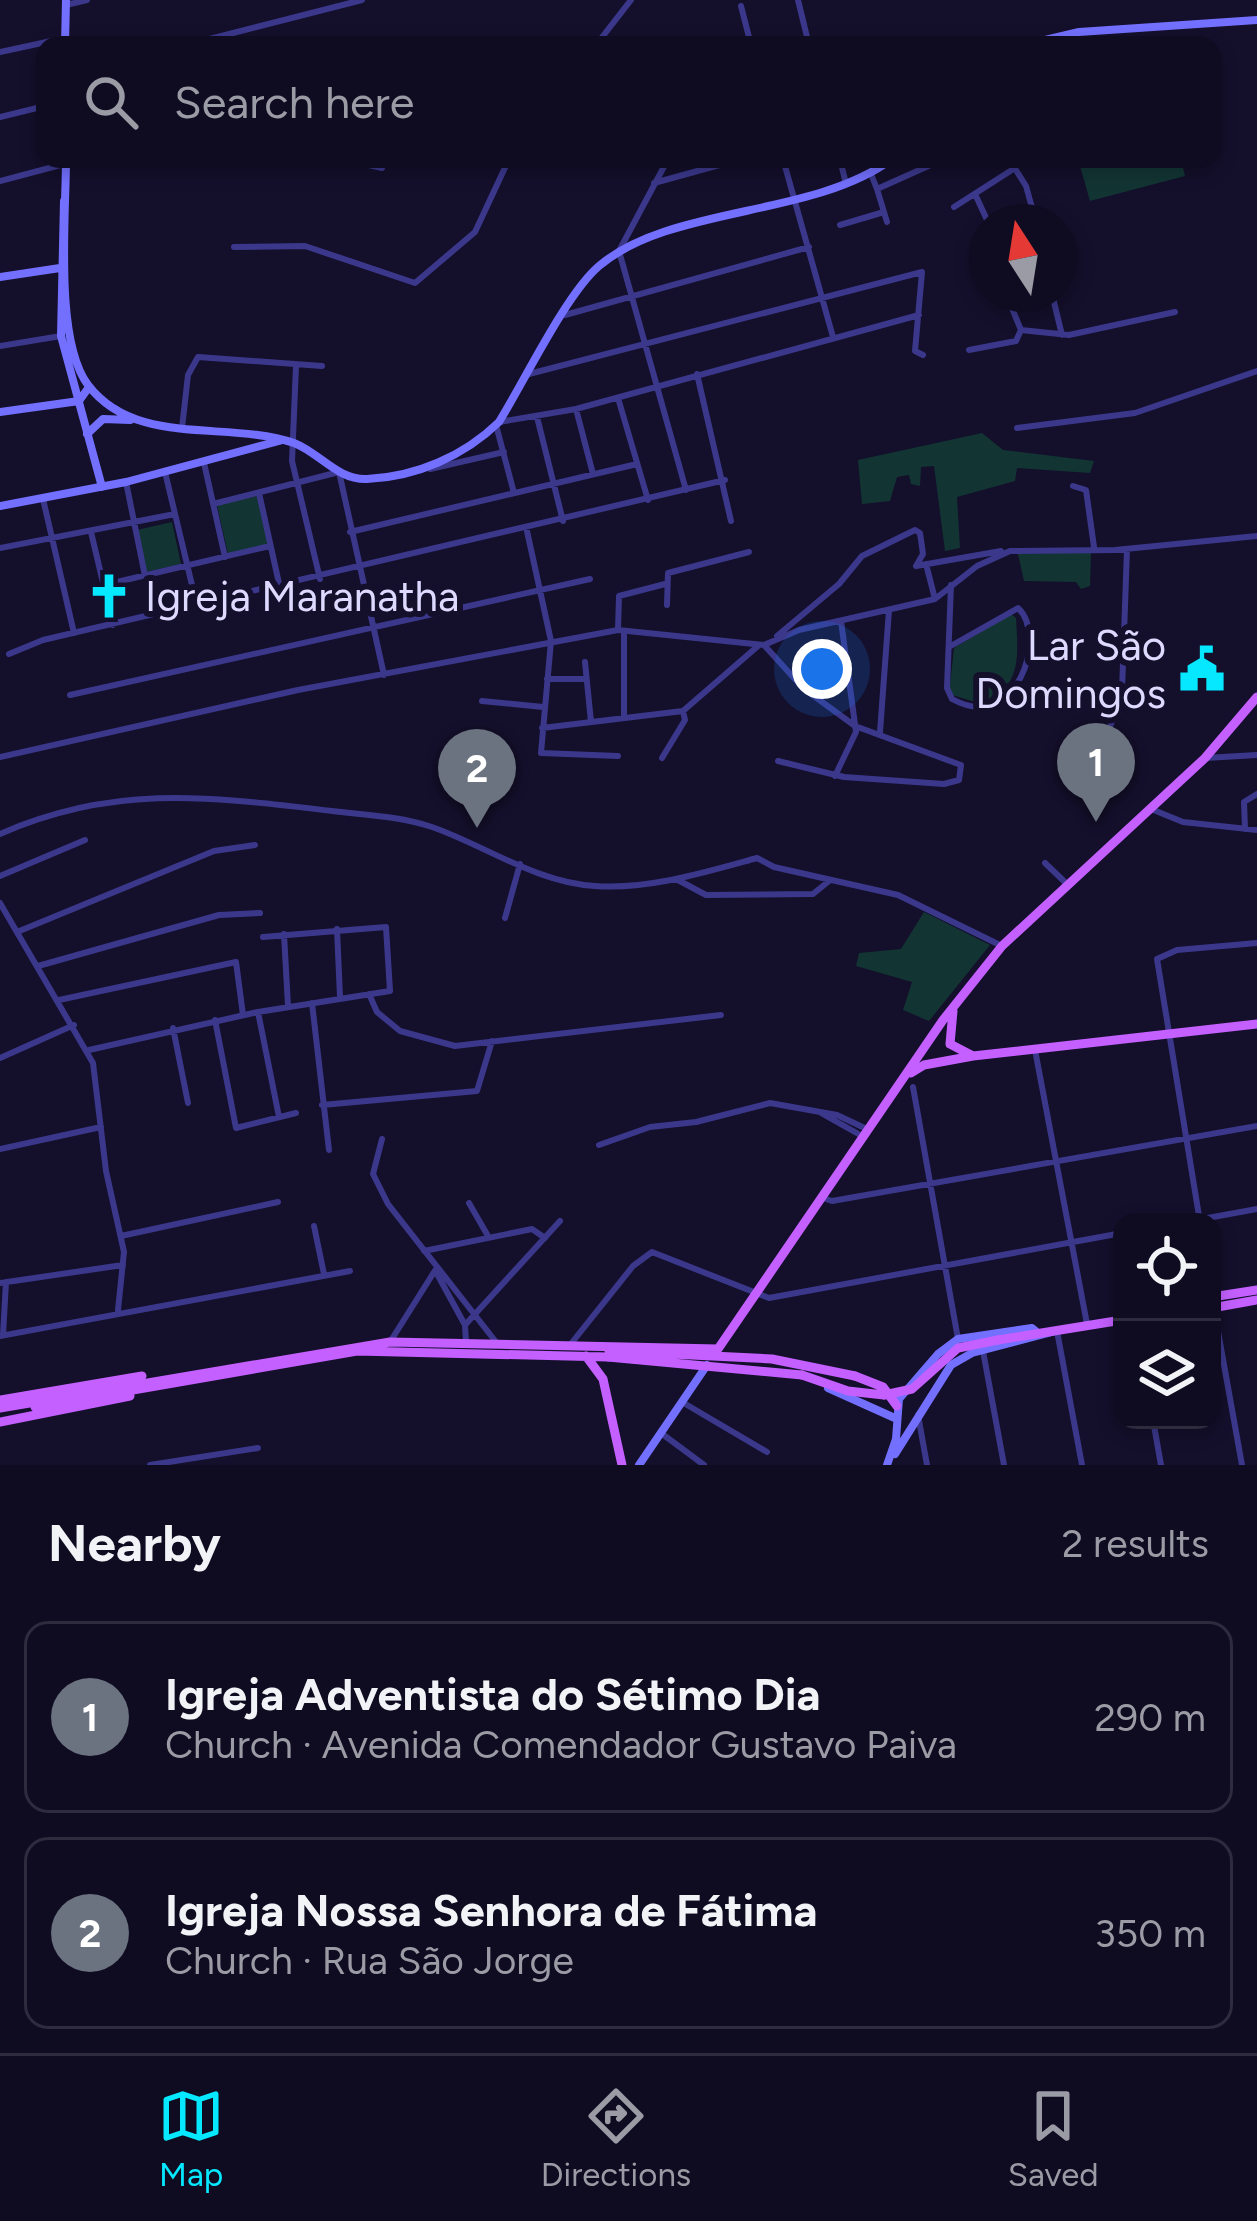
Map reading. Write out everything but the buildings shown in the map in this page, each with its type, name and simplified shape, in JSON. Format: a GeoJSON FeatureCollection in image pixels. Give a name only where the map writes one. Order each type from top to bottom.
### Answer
{"type":"FeatureCollection","features":[{"type":"Feature","properties":{"kind":"main road"},"geometry":{"type":"LineString","coordinates":[[65,36],[66,2]]}},
{"type":"Feature","properties":{"kind":"main road"},"geometry":{"type":"LineString","coordinates":[[1062,36],[1257,20]]}},
{"type":"Feature","properties":{"kind":"main road"},"geometry":{"type":"LineString","coordinates":[[66,168],[61,336],[87,434],[94,474],[91,489]]}},
{"type":"Feature","properties":{"kind":"main road"},"geometry":{"type":"LineString","coordinates":[[87,434],[103,419],[131,420],[288,442],[339,472],[366,479],[415,470],[456,456],[498,423],[589,275],[619,251],[846,184],[881,168]]}},
{"type":"Feature","properties":{"kind":"main road"},"geometry":{"type":"LineString","coordinates":[[0,278],[64,268]]}},
{"type":"Feature","properties":{"kind":"main road"},"geometry":{"type":"LineString","coordinates":[[64,268],[70,336],[89,387],[131,420]]}},
{"type":"Feature","properties":{"kind":"main road"},"geometry":{"type":"LineString","coordinates":[[0,412],[79,401],[89,387]]}},
{"type":"Feature","properties":{"kind":"main road"},"geometry":{"type":"LineString","coordinates":[[234,432],[236,452]]}},
{"type":"Feature","properties":{"kind":"main road"},"geometry":{"type":"LineString","coordinates":[[0,506],[126,482],[288,442]]}},
{"type":"Feature","properties":{"kind":"main road"},"geometry":{"type":"LineString","coordinates":[[94,474],[102,487]]}},
{"type":"Feature","properties":{"kind":"main road"},"geometry":{"type":"LineString","coordinates":[[910,1082],[955,1007],[1002,946],[1205,758],[1257,698]]}},
{"type":"Feature","properties":{"kind":"main road"},"geometry":{"type":"LineString","coordinates":[[955,1007],[948,1038],[955,1049],[973,1056]]}},
{"type":"Feature","properties":{"kind":"main road"},"geometry":{"type":"LineString","coordinates":[[639,1465],[866,1133],[924,1065],[1257,1024]]}},
{"type":"Feature","properties":{"kind":"main road"},"geometry":{"type":"LineString","coordinates":[[1221,1298],[1257,1290]]}},
{"type":"Feature","properties":{"kind":"main road"},"geometry":{"type":"LineString","coordinates":[[1221,1300],[1257,1300]]}},
{"type":"Feature","properties":{"kind":"main road"},"geometry":{"type":"LineString","coordinates":[[568,1348],[771,1369],[866,1395],[892,1395],[920,1384],[952,1352],[1113,1320]]}},
{"type":"Feature","properties":{"kind":"main road"},"geometry":{"type":"LineString","coordinates":[[887,1465],[897,1406],[908,1385],[958,1340],[1032,1328],[1039,1334]]}},
{"type":"Feature","properties":{"kind":"main road"},"geometry":{"type":"LineString","coordinates":[[887,1465],[951,1365],[1055,1331]]}},
{"type":"Feature","properties":{"kind":"main road"},"geometry":{"type":"LineString","coordinates":[[0,1411],[390,1342],[718,1349]]}},
{"type":"Feature","properties":{"kind":"main road"},"geometry":{"type":"LineString","coordinates":[[189,1378],[395,1348],[772,1359],[854,1376],[883,1388],[897,1406]]}},
{"type":"Feature","properties":{"kind":"main road"},"geometry":{"type":"LineString","coordinates":[[586,1356],[603,1379],[622,1465]]}},
{"type":"Feature","properties":{"kind":"main road"},"geometry":{"type":"LineString","coordinates":[[706,1366],[811,1382],[898,1420]]}},
{"type":"Feature","properties":{"kind":"street"},"geometry":{"type":"LineString","coordinates":[[66,2],[87,0]]}},
{"type":"Feature","properties":{"kind":"street"},"geometry":{"type":"LineString","coordinates":[[221,36],[362,0]]}},
{"type":"Feature","properties":{"kind":"street"},"geometry":{"type":"LineString","coordinates":[[603,36],[631,0]]}},
{"type":"Feature","properties":{"kind":"street"},"geometry":{"type":"LineString","coordinates":[[798,0],[807,36]]}},
{"type":"Feature","properties":{"kind":"street"},"geometry":{"type":"LineString","coordinates":[[741,6],[749,36]]}},
{"type":"Feature","properties":{"kind":"street"},"geometry":{"type":"LineString","coordinates":[[0,52],[36,46]]}},
{"type":"Feature","properties":{"kind":"street"},"geometry":{"type":"LineString","coordinates":[[0,117],[36,108]]}},
{"type":"Feature","properties":{"kind":"street"},"geometry":{"type":"LineString","coordinates":[[0,182],[44,168]]}},
{"type":"Feature","properties":{"kind":"street"},"geometry":{"type":"LineString","coordinates":[[234,247],[305,246],[415,283],[475,232],[505,168]]}},
{"type":"Feature","properties":{"kind":"street"},"geometry":{"type":"LineString","coordinates":[[663,168],[619,251],[686,490]]}},
{"type":"Feature","properties":{"kind":"street"},"geometry":{"type":"LineString","coordinates":[[654,183],[708,168]]}},
{"type":"Feature","properties":{"kind":"street"},"geometry":{"type":"LineString","coordinates":[[786,168],[833,338]]}},
{"type":"Feature","properties":{"kind":"street"},"geometry":{"type":"LineString","coordinates":[[842,168],[846,184]]}},
{"type":"Feature","properties":{"kind":"street"},"geometry":{"type":"LineString","coordinates":[[877,189],[924,168]]}},
{"type":"Feature","properties":{"kind":"street"},"geometry":{"type":"LineString","coordinates":[[954,207],[1015,168],[1029,204]]}},
{"type":"Feature","properties":{"kind":"street"},"geometry":{"type":"LineString","coordinates":[[872,175],[887,222]]}},
{"type":"Feature","properties":{"kind":"street"},"geometry":{"type":"LineString","coordinates":[[975,194],[980,204]]}},
{"type":"Feature","properties":{"kind":"street"},"geometry":{"type":"LineString","coordinates":[[840,225],[884,212]]}},
{"type":"Feature","properties":{"kind":"street"},"geometry":{"type":"LineString","coordinates":[[565,315],[809,247]]}},
{"type":"Feature","properties":{"kind":"street"},"geometry":{"type":"LineString","coordinates":[[530,374],[922,272],[919,354]]}},
{"type":"Feature","properties":{"kind":"street"},"geometry":{"type":"LineString","coordinates":[[969,350],[1018,340],[1021,330],[1014,312]]}},
{"type":"Feature","properties":{"kind":"street"},"geometry":{"type":"LineString","coordinates":[[1056,312],[1062,335]]}},
{"type":"Feature","properties":{"kind":"street"},"geometry":{"type":"LineString","coordinates":[[1021,330],[1062,335],[1175,312]]}},
{"type":"Feature","properties":{"kind":"street"},"geometry":{"type":"LineString","coordinates":[[514,493],[498,423],[618,398],[919,315]]}},
{"type":"Feature","properties":{"kind":"street"},"geometry":{"type":"LineString","coordinates":[[0,346],[61,336]]}},
{"type":"Feature","properties":{"kind":"street"},"geometry":{"type":"LineString","coordinates":[[182,428],[190,365],[198,357],[322,366]]}},
{"type":"Feature","properties":{"kind":"street"},"geometry":{"type":"LineString","coordinates":[[296,366],[288,442],[320,579]]}},
{"type":"Feature","properties":{"kind":"street"},"geometry":{"type":"LineString","coordinates":[[1017,428],[1116,417],[1257,371]]}},
{"type":"Feature","properties":{"kind":"street"},"geometry":{"type":"LineString","coordinates":[[697,374],[725,481],[730,521]]}},
{"type":"Feature","properties":{"kind":"street"},"geometry":{"type":"LineString","coordinates":[[618,398],[648,500]]}},
{"type":"Feature","properties":{"kind":"street"},"geometry":{"type":"LineString","coordinates":[[575,409],[593,474]]}},
{"type":"Feature","properties":{"kind":"street"},"geometry":{"type":"LineString","coordinates":[[537,418],[563,521]]}},
{"type":"Feature","properties":{"kind":"street"},"geometry":{"type":"LineString","coordinates":[[415,470],[504,452]]}},
{"type":"Feature","properties":{"kind":"street"},"geometry":{"type":"LineString","coordinates":[[204,463],[225,556]]}},
{"type":"Feature","properties":{"kind":"street"},"geometry":{"type":"LineString","coordinates":[[350,532],[637,464]]}},
{"type":"Feature","properties":{"kind":"street"},"geometry":{"type":"LineString","coordinates":[[165,472],[197,606]]}},
{"type":"Feature","properties":{"kind":"street"},"geometry":{"type":"LineString","coordinates":[[213,504],[339,472],[384,677]]}},
{"type":"Feature","properties":{"kind":"street"},"geometry":{"type":"LineString","coordinates":[[9,654],[74,633],[527,531],[725,481]]}},
{"type":"Feature","properties":{"kind":"street"},"geometry":{"type":"LineString","coordinates":[[126,482],[145,576]]}},
{"type":"Feature","properties":{"kind":"street"},"geometry":{"type":"LineString","coordinates":[[1073,486],[1086,490],[1094,547]]}},
{"type":"Feature","properties":{"kind":"street"},"geometry":{"type":"LineString","coordinates":[[259,493],[280,588]]}},
{"type":"Feature","properties":{"kind":"street"},"geometry":{"type":"LineString","coordinates":[[43,499],[74,633]]}},
{"type":"Feature","properties":{"kind":"street"},"geometry":{"type":"LineString","coordinates":[[0,548],[175,514]]}},
{"type":"Feature","properties":{"kind":"street"},"geometry":{"type":"LineString","coordinates":[[527,531],[551,641],[541,753],[618,756]]}},
{"type":"Feature","properties":{"kind":"street"},"geometry":{"type":"LineString","coordinates":[[542,728],[683,710],[839,584],[862,556],[910,531],[919,531],[922,539],[916,566],[1010,551],[1127,549],[1257,536]]}},
{"type":"Feature","properties":{"kind":"street"},"geometry":{"type":"LineString","coordinates":[[91,532],[113,625]]}},
{"type":"Feature","properties":{"kind":"street"},"geometry":{"type":"LineString","coordinates":[[104,585],[270,546]]}},
{"type":"Feature","properties":{"kind":"street"},"geometry":{"type":"LineString","coordinates":[[1101,754],[1122,692],[1127,549]]}},
{"type":"Feature","properties":{"kind":"street"},"geometry":{"type":"LineString","coordinates":[[775,638],[935,598],[977,566],[1010,551]]}},
{"type":"Feature","properties":{"kind":"street"},"geometry":{"type":"LineString","coordinates":[[667,605],[665,584],[670,572],[749,552]]}},
{"type":"Feature","properties":{"kind":"street"},"geometry":{"type":"LineString","coordinates":[[926,564],[935,598]]}},
{"type":"Feature","properties":{"kind":"street"},"geometry":{"type":"LineString","coordinates":[[70,695],[590,579]]}},
{"type":"Feature","properties":{"kind":"street"},"geometry":{"type":"LineString","coordinates":[[624,717],[619,596],[665,584]]}},
{"type":"Feature","properties":{"kind":"street"},"geometry":{"type":"LineString","coordinates":[[949,647],[1013,608],[1025,614],[1026,667],[1020,682],[994,706],[973,707],[949,695],[949,647],[951,586]]}},
{"type":"Feature","properties":{"kind":"street"},"geometry":{"type":"LineString","coordinates":[[880,734],[889,610]]}},
{"type":"Feature","properties":{"kind":"street"},"geometry":{"type":"LineString","coordinates":[[835,776],[855,726],[842,621]]}},
{"type":"Feature","properties":{"kind":"street"},"geometry":{"type":"LineString","coordinates":[[0,757],[298,690],[621,630],[761,646],[803,688],[855,726],[960,762],[960,779],[944,784],[835,776],[778,761]]}},
{"type":"Feature","properties":{"kind":"street"},"geometry":{"type":"LineString","coordinates":[[585,662],[591,722]]}},
{"type":"Feature","properties":{"kind":"street"},"geometry":{"type":"LineString","coordinates":[[547,679],[586,679]]}},
{"type":"Feature","properties":{"kind":"street"},"geometry":{"type":"LineString","coordinates":[[482,701],[543,707]]}},
{"type":"Feature","properties":{"kind":"street"},"geometry":{"type":"LineString","coordinates":[[662,758],[685,720],[683,710]]}},
{"type":"Feature","properties":{"kind":"street"},"geometry":{"type":"LineString","coordinates":[[1205,758],[1257,755]]}},
{"type":"Feature","properties":{"kind":"street"},"geometry":{"type":"LineString","coordinates":[[1245,830],[1244,802],[1257,794]]}},
{"type":"Feature","properties":{"kind":"street"},"geometry":{"type":"LineString","coordinates":[[0,834],[72,806],[126,797],[292,802],[406,820],[520,864],[597,887],[676,879],[757,858],[830,881],[898,895],[1002,946]]}},
{"type":"Feature","properties":{"kind":"street"},"geometry":{"type":"LineString","coordinates":[[1151,809],[1183,822],[1257,830]]}},
{"type":"Feature","properties":{"kind":"street"},"geometry":{"type":"LineString","coordinates":[[0,876],[85,840]]}},
{"type":"Feature","properties":{"kind":"street"},"geometry":{"type":"LineString","coordinates":[[17,932],[214,851],[255,845]]}},
{"type":"Feature","properties":{"kind":"street"},"geometry":{"type":"LineString","coordinates":[[1045,863],[1068,885]]}},
{"type":"Feature","properties":{"kind":"street"},"geometry":{"type":"LineString","coordinates":[[505,918],[520,864]]}},
{"type":"Feature","properties":{"kind":"street"},"geometry":{"type":"LineString","coordinates":[[676,879],[706,896],[813,894],[830,881]]}},
{"type":"Feature","properties":{"kind":"street"},"geometry":{"type":"LineString","coordinates":[[0,903],[88,1050],[121,1236],[124,1264],[118,1310]]}},
{"type":"Feature","properties":{"kind":"street"},"geometry":{"type":"LineString","coordinates":[[38,966],[219,915],[260,913]]}},
{"type":"Feature","properties":{"kind":"street"},"geometry":{"type":"LineString","coordinates":[[88,1050],[173,1028],[390,992],[386,927],[263,937]]}},
{"type":"Feature","properties":{"kind":"street"},"geometry":{"type":"LineString","coordinates":[[337,929],[340,998]]}},
{"type":"Feature","properties":{"kind":"street"},"geometry":{"type":"LineString","coordinates":[[284,934],[288,1006]]}},
{"type":"Feature","properties":{"kind":"street"},"geometry":{"type":"LineString","coordinates":[[1198,1213],[1165,1033],[1157,959],[1177,950],[1257,943]]}},
{"type":"Feature","properties":{"kind":"street"},"geometry":{"type":"LineString","coordinates":[[59,1000],[236,962],[244,1015]]}},
{"type":"Feature","properties":{"kind":"street"},"geometry":{"type":"LineString","coordinates":[[369,994],[386,1022],[416,1038],[455,1046],[721,1015]]}},
{"type":"Feature","properties":{"kind":"street"},"geometry":{"type":"LineString","coordinates":[[312,1003],[329,1150]]}},
{"type":"Feature","properties":{"kind":"street"},"geometry":{"type":"LineString","coordinates":[[258,1012],[279,1117]]}},
{"type":"Feature","properties":{"kind":"street"},"geometry":{"type":"LineString","coordinates":[[214,1021],[236,1128],[296,1113]]}},
{"type":"Feature","properties":{"kind":"street"},"geometry":{"type":"LineString","coordinates":[[0,1058],[74,1025]]}},
{"type":"Feature","properties":{"kind":"street"},"geometry":{"type":"LineString","coordinates":[[173,1028],[188,1103]]}},
{"type":"Feature","properties":{"kind":"street"},"geometry":{"type":"LineString","coordinates":[[322,1105],[477,1091],[492,1041]]}},
{"type":"Feature","properties":{"kind":"street"},"geometry":{"type":"LineString","coordinates":[[1035,1050],[1087,1325]]}},
{"type":"Feature","properties":{"kind":"street"},"geometry":{"type":"LineString","coordinates":[[910,1082],[958,1340]]}},
{"type":"Feature","properties":{"kind":"street"},"geometry":{"type":"LineString","coordinates":[[599,1145],[650,1127],[696,1122],[770,1103],[818,1112],[866,1133]]}},
{"type":"Feature","properties":{"kind":"street"},"geometry":{"type":"LineString","coordinates":[[823,1198],[832,1202],[1257,1126]]}},
{"type":"Feature","properties":{"kind":"street"},"geometry":{"type":"LineString","coordinates":[[0,1150],[101,1127]]}},
{"type":"Feature","properties":{"kind":"street"},"geometry":{"type":"LineString","coordinates":[[382,1139],[373,1174],[388,1204],[436,1269],[465,1325],[466,1343]]}},
{"type":"Feature","properties":{"kind":"street"},"geometry":{"type":"LineString","coordinates":[[121,1236],[278,1202]]}},
{"type":"Feature","properties":{"kind":"street"},"geometry":{"type":"LineString","coordinates":[[469,1203],[488,1236]]}},
{"type":"Feature","properties":{"kind":"street"},"geometry":{"type":"LineString","coordinates":[[1221,1217],[1257,1209]]}},
{"type":"Feature","properties":{"kind":"street"},"geometry":{"type":"LineString","coordinates":[[465,1325],[560,1221]]}},
{"type":"Feature","properties":{"kind":"street"},"geometry":{"type":"LineString","coordinates":[[314,1226],[324,1274]]}},
{"type":"Feature","properties":{"kind":"street"},"geometry":{"type":"LineString","coordinates":[[424,1250],[532,1229],[544,1238]]}},
{"type":"Feature","properties":{"kind":"street"},"geometry":{"type":"LineString","coordinates":[[568,1348],[632,1266],[652,1252],[769,1298],[1113,1235]]}},
{"type":"Feature","properties":{"kind":"street"},"geometry":{"type":"LineString","coordinates":[[124,1264],[3,1282],[2,1336],[118,1310],[350,1271]]}},
{"type":"Feature","properties":{"kind":"street"},"geometry":{"type":"LineString","coordinates":[[436,1269],[498,1345]]}},
{"type":"Feature","properties":{"kind":"street"},"geometry":{"type":"LineString","coordinates":[[390,1342],[436,1269]]}},
{"type":"Feature","properties":{"kind":"street"},"geometry":{"type":"LineString","coordinates":[[1217,1321],[1242,1465]]}},
{"type":"Feature","properties":{"kind":"street"},"geometry":{"type":"LineString","coordinates":[[1055,1331],[1082,1465]]}},
{"type":"Feature","properties":{"kind":"street"},"geometry":{"type":"LineString","coordinates":[[983,1351],[1004,1465]]}},
{"type":"Feature","properties":{"kind":"street"},"geometry":{"type":"LineString","coordinates":[[682,1402],[767,1452]]}},
{"type":"Feature","properties":{"kind":"street"},"geometry":{"type":"LineString","coordinates":[[918,1414],[927,1465]]}},
{"type":"Feature","properties":{"kind":"street"},"geometry":{"type":"LineString","coordinates":[[1156,1429],[1162,1465]]}},
{"type":"Feature","properties":{"kind":"street"},"geometry":{"type":"LineString","coordinates":[[661,1433],[704,1465]]}},
{"type":"Feature","properties":{"kind":"street"},"geometry":{"type":"LineString","coordinates":[[150,1465],[258,1448]]}},
{"type":"Feature","properties":{"kind":"green space"},"geometry":{"type":"Polygon","coordinates":[[[1081,168],[1183,168],[1185,176],[1090,201],[1081,168]]]}},
{"type":"Feature","properties":{"kind":"green space"},"geometry":{"type":"Polygon","coordinates":[[[982,433],[1003,450],[1094,461],[1090,473],[1017,468],[1015,481],[957,497],[960,548],[945,551],[934,466],[921,467],[920,486],[911,484],[909,475],[897,477],[890,501],[862,504],[858,460],[982,433]]]}},
{"type":"Feature","properties":{"kind":"green space"},"geometry":{"type":"Polygon","coordinates":[[[257,496],[268,545],[228,554],[217,505],[257,496]]]}},
{"type":"Feature","properties":{"kind":"green space"},"geometry":{"type":"Polygon","coordinates":[[[172,522],[181,564],[146,572],[137,530],[172,522]]]}},
{"type":"Feature","properties":{"kind":"green space"},"geometry":{"type":"Polygon","coordinates":[[[1091,552],[1090,586],[1081,589],[1076,582],[1024,581],[1018,554],[1091,552]]]}},
{"type":"Feature","properties":{"kind":"green space"},"geometry":{"type":"Polygon","coordinates":[[[1011,614],[1016,618],[1017,657],[1006,688],[985,705],[949,694],[954,648],[1011,614]]]}},
{"type":"Feature","properties":{"kind":"green space"},"geometry":{"type":"Polygon","coordinates":[[[924,912],[990,945],[929,1021],[903,1010],[912,982],[856,966],[859,953],[901,949],[924,912]]]}},
{"type":"Feature","properties":{"kind":"place","name":"Igreja Maranatha"},"geometry":{"type":"Point","coordinates":[109,596]}},
{"type":"Feature","properties":{"kind":"place","name":"Lar São Domingos"},"geometry":{"type":"Point","coordinates":[1202,669]}},
{"type":"Feature","properties":{"kind":"place","name":"Igreja Adventista do Sétimo Dia"},"geometry":{"type":"Point","coordinates":[1096,822]}},
{"type":"Feature","properties":{"kind":"place","name":"Igreja Nossa Senhora de Fátima"},"geometry":{"type":"Point","coordinates":[477,828]}}]}
